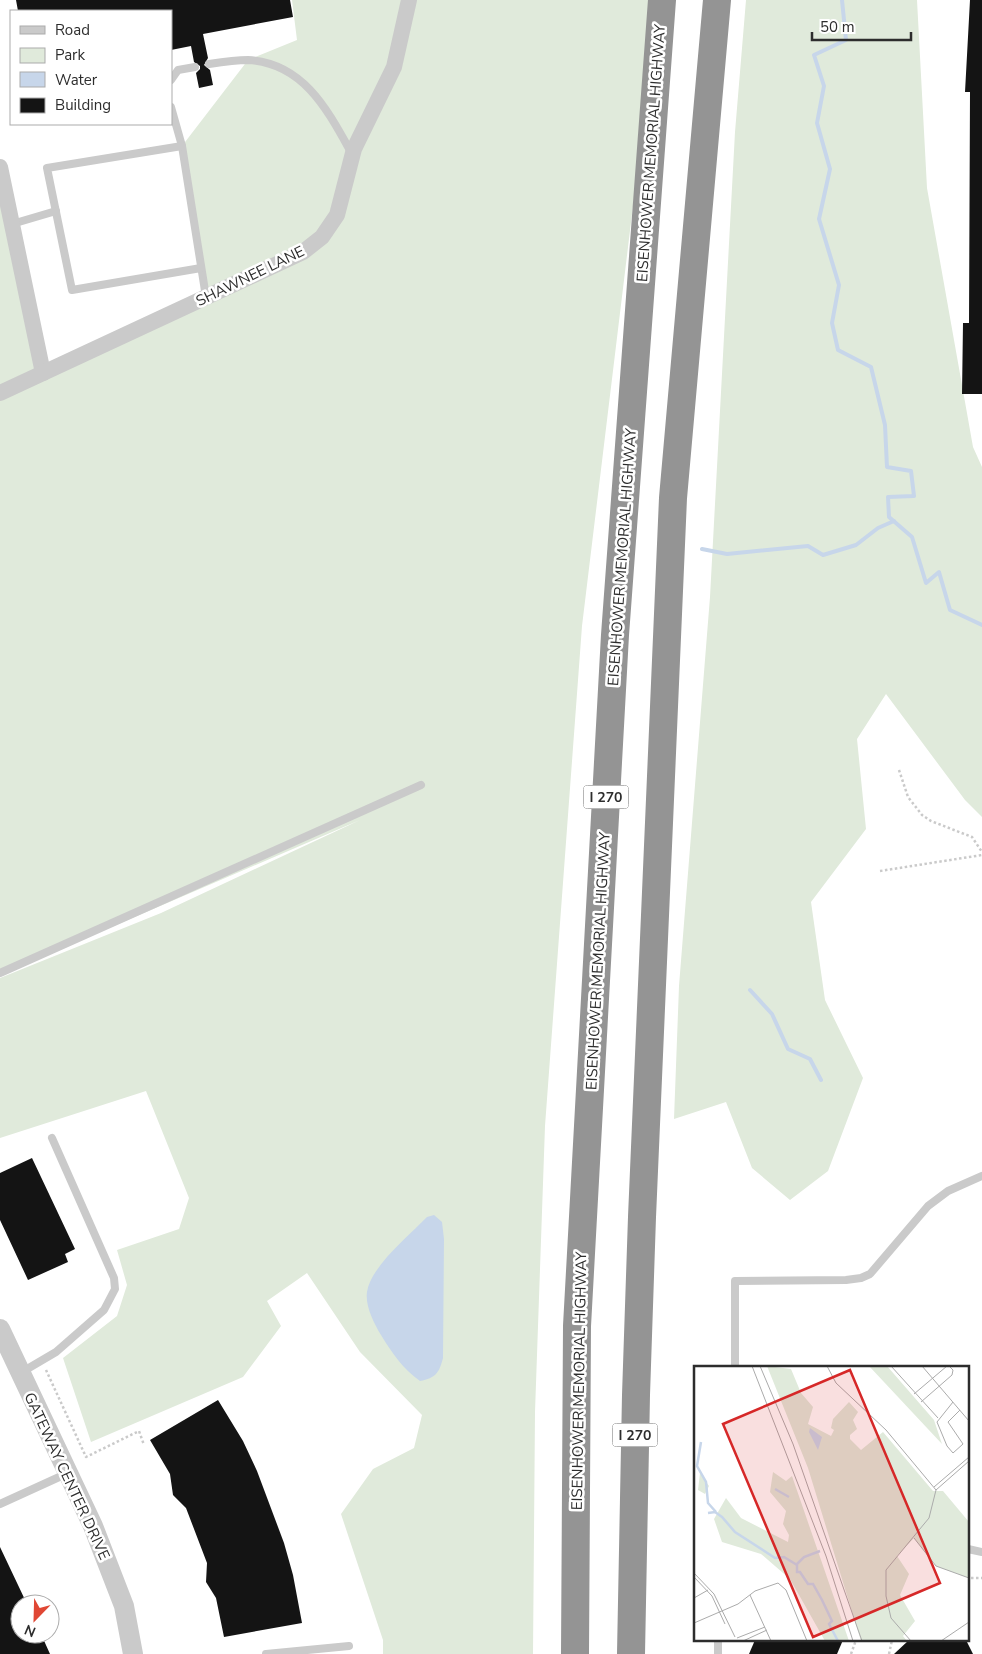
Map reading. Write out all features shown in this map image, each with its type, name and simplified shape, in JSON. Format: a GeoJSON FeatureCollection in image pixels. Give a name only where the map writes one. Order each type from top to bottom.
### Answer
{"type":"FeatureCollection","features":[{"type":"Feature","properties":{"kind":"highway","name":"EISENHOWER MEMORIAL HIGHWAY"},"geometry":{"type":"LineString","coordinates":[[575,1654],[577,1326],[615,635],[662,0]]}},
{"type":"Feature","properties":{"kind":"highway","name":"I 270"},"geometry":{"type":"LineString","coordinates":[[631,1654],[636,1395],[642,1216],[674,498],[717,0]]}},
{"type":"Feature","properties":{"kind":"street","name":"SHAWNEE LANE"},"geometry":{"type":"LineString","coordinates":[[0,393],[303,252],[322,237],[337,215],[352,156],[394,67],[409,0]]}},
{"type":"Feature","properties":{"kind":"street"},"geometry":{"type":"LineString","coordinates":[[0,167],[43,373]]}},
{"type":"Feature","properties":{"kind":"street","name":"GATEWAY CENTER DRIVE"},"geometry":{"type":"LineString","coordinates":[[0,1329],[93,1526],[124,1606],[133,1654]]}},
{"type":"Feature","properties":{"kind":"lane"},"geometry":{"type":"LineString","coordinates":[[209,64],[248,60],[274,66],[294,74],[317,97],[332,117],[352,156]]}},
{"type":"Feature","properties":{"kind":"lane"},"geometry":{"type":"LineString","coordinates":[[172,79],[178,70],[195,67]]}},
{"type":"Feature","properties":{"kind":"lane"},"geometry":{"type":"LineString","coordinates":[[172,111],[182,146],[206,297]]}},
{"type":"Feature","properties":{"kind":"lane"},"geometry":{"type":"LineString","coordinates":[[182,146],[47,168],[72,290],[201,268]]}},
{"type":"Feature","properties":{"kind":"lane"},"geometry":{"type":"LineString","coordinates":[[12,224],[56,211]]}},
{"type":"Feature","properties":{"kind":"lane"},"geometry":{"type":"LineString","coordinates":[[0,972],[421,786]]}},
{"type":"Feature","properties":{"kind":"lane"},"geometry":{"type":"LineString","coordinates":[[20,1373],[56,1352],[104,1310],[115,1290],[114,1278],[52,1138]]}},
{"type":"Feature","properties":{"kind":"lane"},"geometry":{"type":"LineString","coordinates":[[735,1366],[736,1280],[846,1280],[861,1278],[870,1274],[928,1206],[948,1191],[982,1176]]}},
{"type":"Feature","properties":{"kind":"lane"},"geometry":{"type":"LineString","coordinates":[[0,1504],[68,1473]]}},
{"type":"Feature","properties":{"kind":"lane"},"geometry":{"type":"LineString","coordinates":[[266,1654],[349,1646]]}},
{"type":"Feature","properties":{"kind":"path"},"geometry":{"type":"LineString","coordinates":[[880,870],[982,853],[972,837],[931,821],[922,815],[908,798],[900,770]]}},
{"type":"Feature","properties":{"kind":"path"},"geometry":{"type":"LineString","coordinates":[[42,1360],[86,1457],[139,1431],[144,1445]]}},
{"type":"Feature","properties":{"kind":"path"},"geometry":{"type":"LineString","coordinates":[[971,1578],[982,1578]]}},
{"type":"Feature","properties":{"kind":"path"},"geometry":{"type":"LineString","coordinates":[[851,1654],[855,1642]]}},
{"type":"Feature","properties":{"kind":"green space"},"geometry":{"type":"Polygon","coordinates":[[[292,0],[658,0],[582,626],[545,1126],[535,1412],[533,1654],[383,1654],[383,1640],[341,1514],[373,1469],[414,1448],[422,1415],[360,1352],[307,1273],[267,1301],[281,1326],[243,1377],[91,1442],[63,1358],[117,1316],[127,1285],[117,1250],[179,1229],[189,1198],[146,1091],[0,1138],[0,978],[161,913],[360,820],[0,975],[0,167],[43,373],[206,297],[182,146],[248,60],[297,40],[292,0]]]}},
{"type":"Feature","properties":{"kind":"green space"},"geometry":{"type":"Polygon","coordinates":[[[746,0],[917,0],[927,188],[973,447],[982,467],[982,817],[965,800],[886,694],[857,739],[866,829],[811,902],[825,1000],[863,1078],[828,1171],[790,1200],[752,1168],[726,1102],[674,1119],[679,986],[710,597],[735,132],[746,0]]]}},
{"type":"Feature","properties":{"kind":"water"},"geometry":{"type":"Polygon","coordinates":[[[434,1215],[442,1222],[444,1239],[443,1358],[436,1374],[420,1381],[398,1360],[381,1335],[369,1309],[367,1292],[370,1282],[383,1262],[427,1217],[434,1215]]]}},
{"type":"Feature","properties":{"kind":"building"},"geometry":{"type":"Polygon","coordinates":[[[16,0],[290,0],[293,17],[203,34],[208,58],[204,65],[210,70],[213,85],[199,88],[196,73],[200,66],[194,62],[191,46],[172,50],[172,10],[18,10],[16,0]]]}},
{"type":"Feature","properties":{"kind":"building"},"geometry":{"type":"Polygon","coordinates":[[[970,0],[982,0],[982,394],[962,394],[963,323],[969,323],[970,92],[965,92],[970,0]]]}},
{"type":"Feature","properties":{"kind":"building"},"geometry":{"type":"Polygon","coordinates":[[[32,1158],[75,1249],[65,1254],[68,1262],[28,1280],[0,1220],[0,1173],[32,1158]]]}},
{"type":"Feature","properties":{"kind":"building"},"geometry":{"type":"Polygon","coordinates":[[[218,1400],[243,1441],[257,1471],[284,1543],[293,1575],[302,1623],[224,1637],[216,1598],[206,1582],[207,1563],[186,1508],[173,1495],[170,1474],[150,1440],[218,1400]]]}},
{"type":"Feature","properties":{"kind":"building"},"geometry":{"type":"Polygon","coordinates":[[[0,1547],[22,1594],[10,1594],[10,1644],[46,1644],[50,1654],[0,1654],[0,1547]]]}},
{"type":"Feature","properties":{"kind":"building"},"geometry":{"type":"Polygon","coordinates":[[[754,1642],[842,1642],[837,1654],[749,1654],[754,1642]]]}},
{"type":"Feature","properties":{"kind":"building"},"geometry":{"type":"Polygon","coordinates":[[[907,1642],[967,1642],[973,1654],[894,1654],[907,1642]]]}},
{"type":"Feature","properties":{"kind":"waterway"},"geometry":{"type":"LineString","coordinates":[[842,0],[846,40],[814,55],[824,86],[817,123],[830,169],[819,219],[839,285],[832,323],[838,350],[871,367],[885,425],[887,467],[911,471],[914,496],[888,497],[889,517],[912,537],[926,583],[939,572],[950,610],[982,625]]}},
{"type":"Feature","properties":{"kind":"waterway"},"geometry":{"type":"LineString","coordinates":[[702,549],[727,554],[808,546],[823,555],[856,545],[878,528],[894,521]]}},
{"type":"Feature","properties":{"kind":"waterway"},"geometry":{"type":"LineString","coordinates":[[750,990],[772,1014],[788,1049],[810,1059],[821,1080]]}}]}
